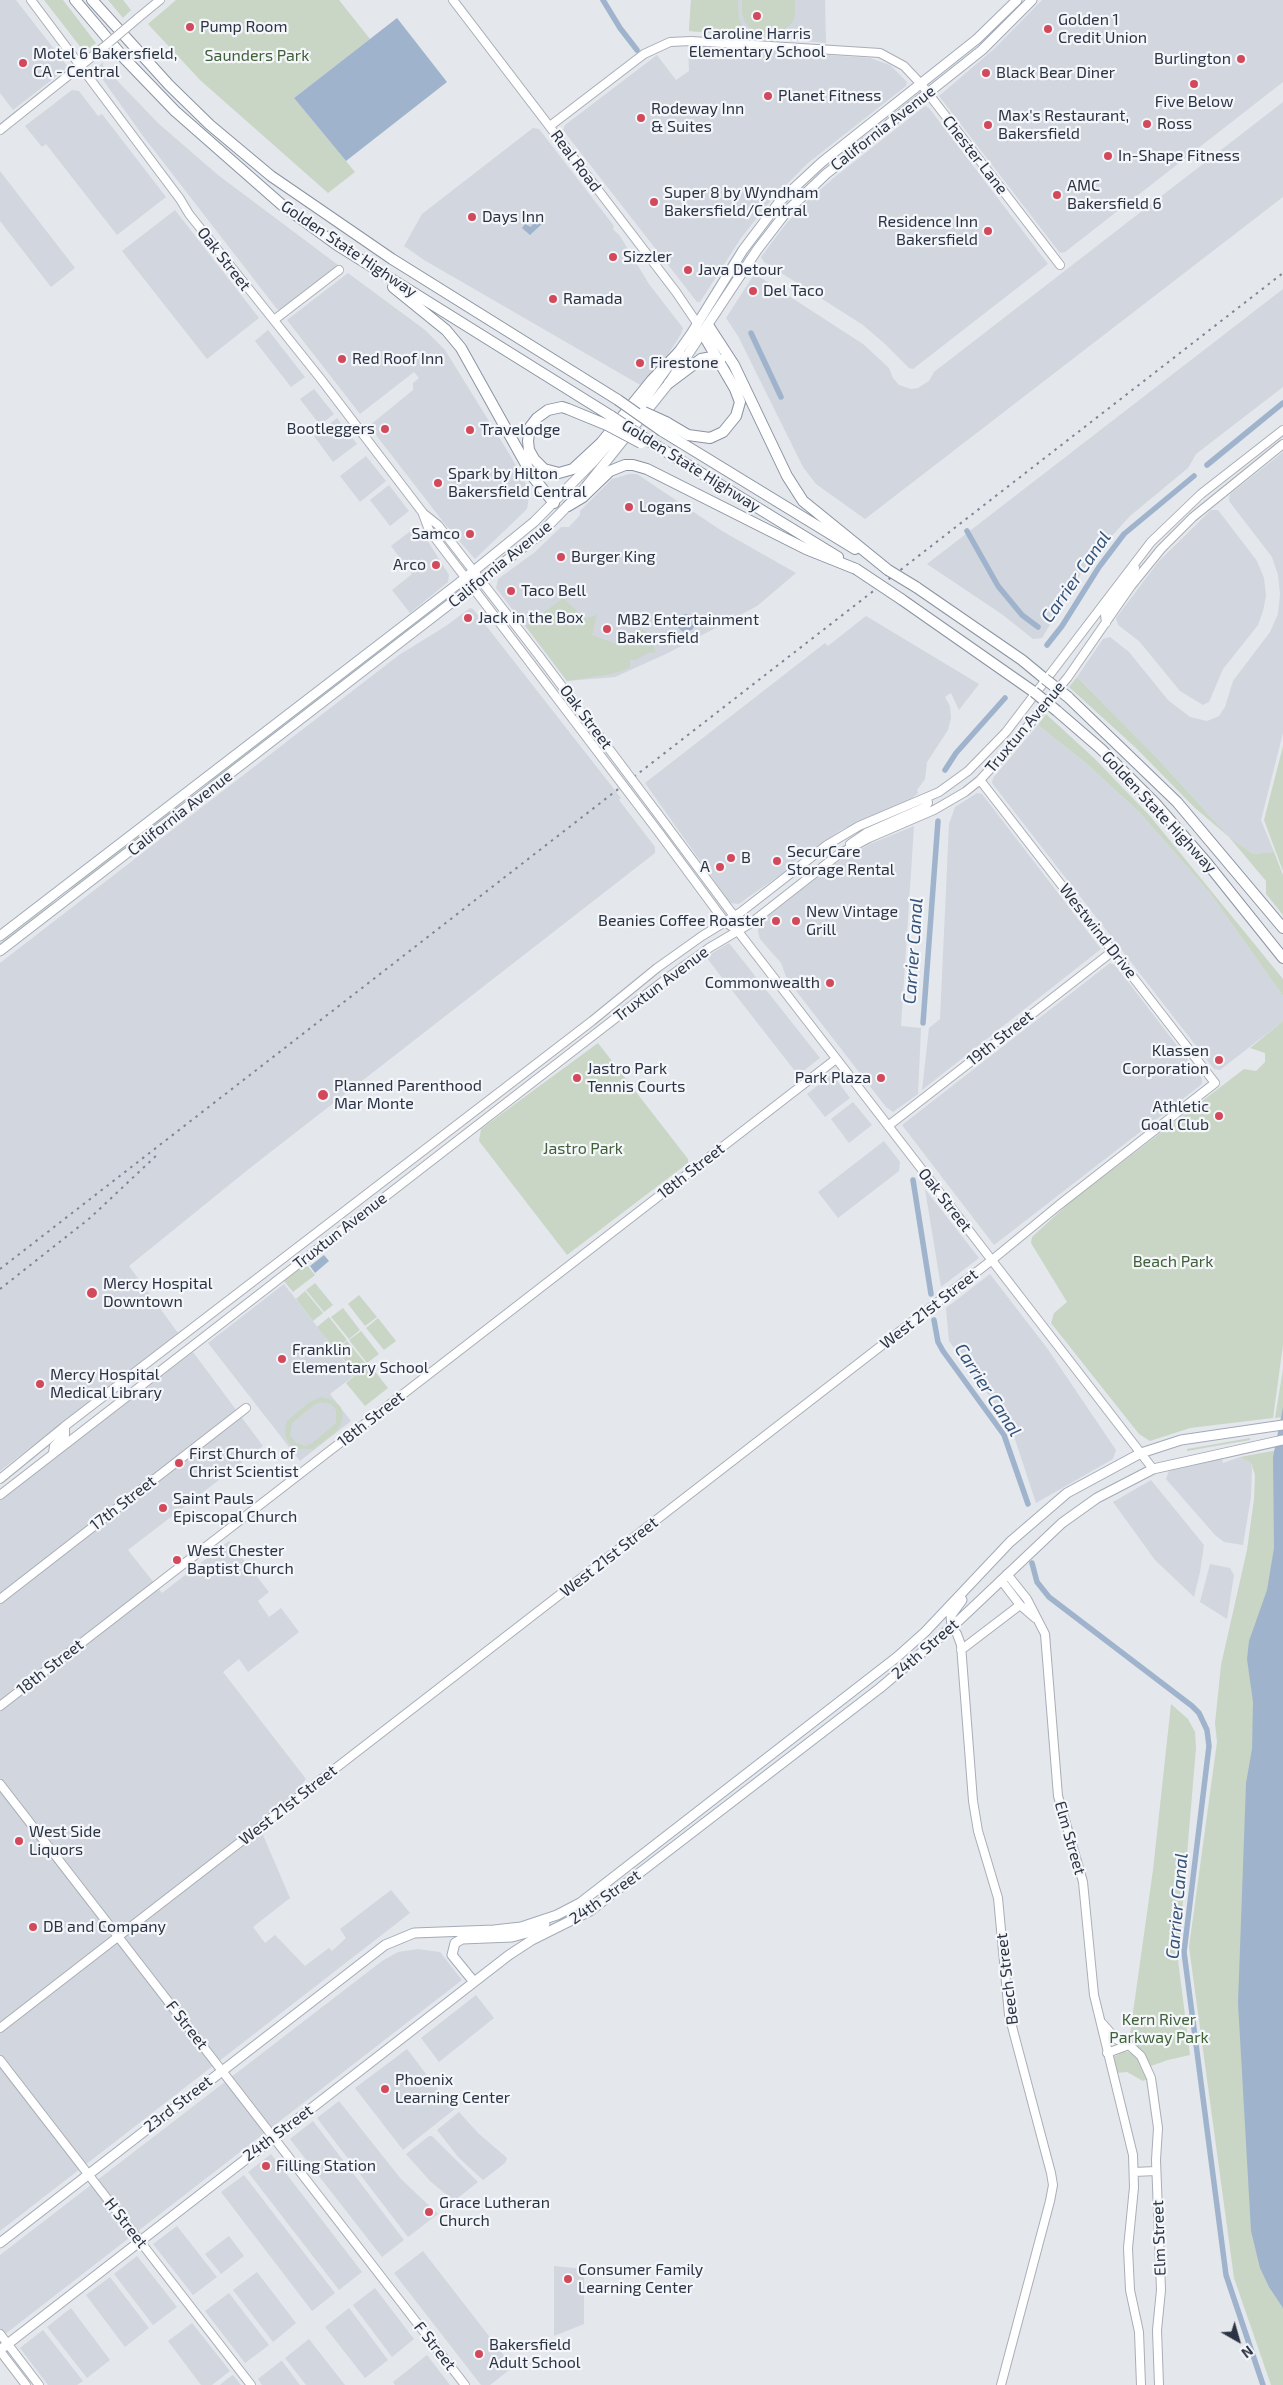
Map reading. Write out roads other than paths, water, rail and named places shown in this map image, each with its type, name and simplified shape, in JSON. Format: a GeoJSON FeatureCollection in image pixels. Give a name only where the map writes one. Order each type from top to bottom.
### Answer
{"type":"FeatureCollection","features":[{"type":"Feature","properties":{"kind":"highway","name":"Golden State Highway"},"geometry":{"type":"LineString","coordinates":[[75,0],[124,58],[200,134],[282,205],[358,258],[609,421],[816,542],[1034,692],[1101,749],[1155,803],[1207,862],[1283,958]]}},
{"type":"Feature","properties":{"kind":"highway","name":"Golden State Highway"},"geometry":{"type":"LineString","coordinates":[[92,0],[129,43],[183,99],[241,153],[271,176],[378,250],[618,400],[832,530],[1022,660],[1068,697],[1177,802],[1283,928]]}},
{"type":"Feature","properties":{"kind":"highway"},"geometry":{"type":"LineString","coordinates":[[358,258],[435,320],[454,338],[533,477],[554,503]]}},
{"type":"Feature","properties":{"kind":"highway"},"geometry":{"type":"LineString","coordinates":[[664,427],[702,438],[717,435],[729,427],[736,416],[740,402],[733,383],[706,330]]}},
{"type":"Feature","properties":{"kind":"highway"},"geometry":{"type":"LineString","coordinates":[[706,330],[734,365],[796,491],[803,502],[832,530]]}},
{"type":"Feature","properties":{"kind":"highway"},"geometry":{"type":"LineString","coordinates":[[609,421],[573,410],[555,408],[543,413],[533,422],[528,441],[530,454],[544,469],[559,473],[573,469],[601,443],[652,380],[679,352]]}},
{"type":"Feature","properties":{"kind":"highway"},"geometry":{"type":"LineString","coordinates":[[669,383],[701,359],[712,357],[720,360]]}},
{"type":"Feature","properties":{"kind":"highway"},"geometry":{"type":"LineString","coordinates":[[568,506],[583,497],[610,471],[624,465],[633,465],[647,470],[806,549],[856,569]]}},
{"type":"Feature","properties":{"kind":"main road","name":"California Avenue"},"geometry":{"type":"LineString","coordinates":[[0,936],[523,532],[554,503],[636,412],[679,352],[743,250],[773,209],[837,150],[976,39],[1017,0]]}},
{"type":"Feature","properties":{"kind":"main road","name":"California Avenue"},"geometry":{"type":"LineString","coordinates":[[0,951],[532,542],[568,506],[669,383],[779,220],[810,187],[987,45],[1032,0]]}},
{"type":"Feature","properties":{"kind":"main road"},"geometry":{"type":"LineString","coordinates":[[810,187],[813,178],[838,156],[837,150]]}},
{"type":"Feature","properties":{"kind":"main road"},"geometry":{"type":"LineString","coordinates":[[779,220],[780,212],[798,190],[798,184]]}},
{"type":"Feature","properties":{"kind":"main road"},"geometry":{"type":"LineString","coordinates":[[751,259],[750,251],[769,222],[773,209]]}},
{"type":"Feature","properties":{"kind":"main road"},"geometry":{"type":"LineString","coordinates":[[697,323],[706,330]]}},
{"type":"Feature","properties":{"kind":"main road"},"geometry":{"type":"LineString","coordinates":[[568,488],[574,476],[601,443]]}},
{"type":"Feature","properties":{"kind":"main road","name":"24th Street"},"geometry":{"type":"LineString","coordinates":[[356,1966],[385,1945],[409,1934],[434,1931],[506,1929],[537,1923],[558,1915],[586,1898],[897,1657],[925,1632],[1020,1532],[1060,1498],[1087,1481],[1141,1453],[1181,1440],[1283,1425]]}},
{"type":"Feature","properties":{"kind":"main road","name":"24th Street"},"geometry":{"type":"LineString","coordinates":[[2,2348],[474,1982],[522,1946],[590,1911],[891,1679],[952,1627],[1066,1520],[1098,1498],[1153,1469],[1283,1440]]}},
{"type":"Feature","properties":{"kind":"main road"},"geometry":{"type":"LineString","coordinates":[[952,1627],[951,1615],[966,1596],[969,1585]]}},
{"type":"Feature","properties":{"kind":"main road"},"geometry":{"type":"LineString","coordinates":[[474,1982],[452,1955],[454,1943],[462,1939],[497,1939],[528,1933],[558,1915]]}},
{"type":"Feature","properties":{"kind":"main road","name":"23rd Street"},"geometry":{"type":"LineString","coordinates":[[0,2243],[356,1966]]}},
{"type":"Feature","properties":{"kind":"street","name":"Oak Street"},"geometry":{"type":"LineString","coordinates":[[31,0],[82,66],[190,214],[423,513],[438,525],[540,657],[734,916],[737,930]]}},
{"type":"Feature","properties":{"kind":"street"},"geometry":{"type":"LineString","coordinates":[[0,130],[82,66],[160,0]]}},
{"type":"Feature","properties":{"kind":"street","name":"Real Road"},"geometry":{"type":"LineString","coordinates":[[453,0],[680,296],[697,323]]}},
{"type":"Feature","properties":{"kind":"street","name":"Chester Lane"},"geometry":{"type":"LineString","coordinates":[[550,126],[644,54],[660,45],[682,41],[870,51],[896,60],[928,93],[1060,266]]}},
{"type":"Feature","properties":{"kind":"street"},"geometry":{"type":"LineString","coordinates":[[274,320],[339,270]]}},
{"type":"Feature","properties":{"kind":"street","name":"Truxtun Avenue"},"geometry":{"type":"LineString","coordinates":[[0,1479],[65,1426],[592,1021],[657,968],[734,916],[820,850],[845,834],[927,798],[968,771],[1006,732],[1072,648],[1137,559],[1195,500],[1283,430]]}},
{"type":"Feature","properties":{"kind":"street","name":"Truxtun Avenue"},"geometry":{"type":"LineString","coordinates":[[0,1495],[666,979],[769,909],[839,854],[869,838],[934,810],[965,792],[980,780],[1015,742],[1080,661],[1146,567],[1171,539],[1205,507],[1283,444]]}},
{"type":"Feature","properties":{"kind":"street","name":"Oak Street"},"geometry":{"type":"LineString","coordinates":[[423,513],[429,530],[725,922],[737,930],[1153,1469]]}},
{"type":"Feature","properties":{"kind":"street"},"geometry":{"type":"LineString","coordinates":[[1106,623],[1105,614],[1131,576],[1137,559]]}},
{"type":"Feature","properties":{"kind":"street","name":"Westwind Drive"},"geometry":{"type":"LineString","coordinates":[[980,780],[1215,1083]]}},
{"type":"Feature","properties":{"kind":"street"},"geometry":{"type":"LineString","coordinates":[[839,854],[854,839],[925,807],[928,803],[927,798]]}},
{"type":"Feature","properties":{"kind":"street","name":"19th Street"},"geometry":{"type":"LineString","coordinates":[[888,1126],[1113,951]]}},
{"type":"Feature","properties":{"kind":"street","name":"18th Street"},"geometry":{"type":"LineString","coordinates":[[0,1706],[836,1058]]}},
{"type":"Feature","properties":{"kind":"street","name":"West 21st Street"},"geometry":{"type":"LineString","coordinates":[[0,2028],[992,1260],[1059,1204],[1215,1083]]}},
{"type":"Feature","properties":{"kind":"street","name":"17th Street"},"geometry":{"type":"LineString","coordinates":[[0,1599],[246,1408]]}},
{"type":"Feature","properties":{"kind":"street"},"geometry":{"type":"LineString","coordinates":[[53,1453],[54,1446],[65,1434],[65,1426]]}},
{"type":"Feature","properties":{"kind":"street"},"geometry":{"type":"LineString","coordinates":[[1004,1577],[1020,1605],[1040,1622]]}},
{"type":"Feature","properties":{"kind":"street","name":"Elm Street"},"geometry":{"type":"LineString","coordinates":[[1004,1577],[1027,1599],[1046,1634],[1058,1796],[1083,1882],[1092,1979],[1107,2053],[1130,2141],[1134,2172],[1128,2248],[1130,2290],[1139,2332],[1141,2385]]}},
{"type":"Feature","properties":{"kind":"street"},"geometry":{"type":"LineString","coordinates":[[961,1650],[1020,1605]]}},
{"type":"Feature","properties":{"kind":"street","name":"Beech Street"},"geometry":{"type":"LineString","coordinates":[[952,1627],[959,1638],[961,1650],[975,1816],[998,1898],[1011,2022],[1053,2185],[1002,2385]]}},
{"type":"Feature","properties":{"kind":"street","name":"F Street"},"geometry":{"type":"LineString","coordinates":[[0,1784],[465,2385]]}},
{"type":"Feature","properties":{"kind":"street","name":"Elm Street"},"geometry":{"type":"LineString","coordinates":[[1102,2023],[1116,2038],[1129,2046],[1145,2062],[1151,2078],[1158,2128],[1156,2171],[1161,2290],[1157,2330],[1159,2385]]}},
{"type":"Feature","properties":{"kind":"street"},"geometry":{"type":"LineString","coordinates":[[1107,2053],[1129,2046]]}},
{"type":"Feature","properties":{"kind":"street","name":"H Street"},"geometry":{"type":"LineString","coordinates":[[0,2060],[251,2385]]}},
{"type":"Feature","properties":{"kind":"street"},"geometry":{"type":"LineString","coordinates":[[1134,2172],[1156,2171]]}},
{"type":"Feature","properties":{"kind":"street"},"geometry":{"type":"LineString","coordinates":[[0,2334],[2,2348],[26,2385]]}},
{"type":"Feature","properties":{"kind":"street"},"geometry":{"type":"LineString","coordinates":[[2,2348],[39,2385]]}},
{"type":"Feature","properties":{"kind":"water"},"geometry":{"type":"Polygon","coordinates":[[[397,18],[447,82],[346,161],[294,98],[397,18]]]}},
{"type":"Feature","properties":{"kind":"water"},"geometry":{"type":"Polygon","coordinates":[[[541,219],[544,222],[530,235],[522,228],[525,224],[531,227],[533,222],[541,219]]]}},
{"type":"Feature","properties":{"kind":"water"},"geometry":{"type":"Polygon","coordinates":[[[686,614],[692,617],[695,623],[692,629],[686,632],[680,629],[677,623],[680,617],[686,614]]]}},
{"type":"Feature","properties":{"kind":"water"},"geometry":{"type":"Polygon","coordinates":[[[324,1255],[329,1261],[315,1273],[310,1266],[324,1255]]]}},
{"type":"Feature","properties":{"kind":"water"},"geometry":{"type":"Polygon","coordinates":[[[1283,1407],[1283,2308],[1269,2287],[1260,2268],[1251,2231],[1238,2003],[1246,1783],[1252,1749],[1253,1702],[1247,1659],[1249,1641],[1267,1590],[1274,1548],[1273,1457],[1283,1407]]]}},
{"type":"Feature","properties":{"kind":"waterway"},"geometry":{"type":"LineString","coordinates":[[603,0],[620,28],[637,50]]}},
{"type":"Feature","properties":{"kind":"waterway"},"geometry":{"type":"LineString","coordinates":[[751,333],[781,397]]}},
{"type":"Feature","properties":{"kind":"waterway","name":"Carrier Canal"},"geometry":{"type":"LineString","coordinates":[[1207,465],[1283,403]]}},
{"type":"Feature","properties":{"kind":"waterway","name":"Carrier Canal"},"geometry":{"type":"LineString","coordinates":[[1047,645],[1062,626],[1099,567],[1124,534],[1194,476]]}},
{"type":"Feature","properties":{"kind":"waterway"},"geometry":{"type":"LineString","coordinates":[[967,531],[998,586],[1022,615],[1038,627]]}},
{"type":"Feature","properties":{"kind":"waterway","name":"Carrier Canal"},"geometry":{"type":"LineString","coordinates":[[945,770],[956,753],[1005,698]]}},
{"type":"Feature","properties":{"kind":"waterway","name":"Carrier Canal"},"geometry":{"type":"LineString","coordinates":[[923,1023],[938,821]]}},
{"type":"Feature","properties":{"kind":"waterway"},"geometry":{"type":"LineString","coordinates":[[913,1180],[931,1294]]}},
{"type":"Feature","properties":{"kind":"waterway","name":"Carrier Canal"},"geometry":{"type":"LineString","coordinates":[[934,1320],[938,1342],[943,1351],[1004,1435],[1028,1504]]}},
{"type":"Feature","properties":{"kind":"waterway","name":"Carrier Canal"},"geometry":{"type":"LineString","coordinates":[[1032,1563],[1037,1582],[1049,1597],[1192,1706],[1199,1713],[1207,1730],[1209,1746],[1184,1952],[1226,2275],[1263,2385]]}},
{"type":"Feature","properties":{"kind":"railway"},"geometry":{"type":"LineString","coordinates":[[0,1269],[1283,273]]}},
{"type":"Feature","properties":{"kind":"railway"},"geometry":{"type":"LineString","coordinates":[[0,1289],[90,1218],[158,1154]]}},
{"type":"Feature","properties":{"kind":"place","name":"Caroline Harris Elementary School"},"geometry":{"type":"Point","coordinates":[757,16]}},
{"type":"Feature","properties":{"kind":"place","name":"Pump Room"},"geometry":{"type":"Point","coordinates":[190,27]}},
{"type":"Feature","properties":{"kind":"place","name":"Golden 1 Credit Union"},"geometry":{"type":"Point","coordinates":[1048,29]}},
{"type":"Feature","properties":{"kind":"place","name":"Burlington"},"geometry":{"type":"Point","coordinates":[1241,59]}},
{"type":"Feature","properties":{"kind":"place","name":"Motel 6 Bakersfield, CA - Central"},"geometry":{"type":"Point","coordinates":[23,63]}},
{"type":"Feature","properties":{"kind":"place","name":"Black Bear Diner"},"geometry":{"type":"Point","coordinates":[986,73]}},
{"type":"Feature","properties":{"kind":"place","name":"Five Below"},"geometry":{"type":"Point","coordinates":[1194,84]}},
{"type":"Feature","properties":{"kind":"place","name":"Planet Fitness"},"geometry":{"type":"Point","coordinates":[768,96]}},
{"type":"Feature","properties":{"kind":"place","name":"Rodeway Inn & Suites"},"geometry":{"type":"Point","coordinates":[641,118]}},
{"type":"Feature","properties":{"kind":"place","name":"Ross"},"geometry":{"type":"Point","coordinates":[1147,124]}},
{"type":"Feature","properties":{"kind":"place","name":"Max's Restaurant, Bakersfield"},"geometry":{"type":"Point","coordinates":[988,125]}},
{"type":"Feature","properties":{"kind":"place","name":"In-Shape Fitness"},"geometry":{"type":"Point","coordinates":[1108,156]}},
{"type":"Feature","properties":{"kind":"place","name":"AMC Bakersfield 6"},"geometry":{"type":"Point","coordinates":[1057,195]}},
{"type":"Feature","properties":{"kind":"place","name":"Super 8 by Wyndham Bakersfield/Central"},"geometry":{"type":"Point","coordinates":[654,202]}},
{"type":"Feature","properties":{"kind":"place","name":"Days Inn"},"geometry":{"type":"Point","coordinates":[472,217]}},
{"type":"Feature","properties":{"kind":"place","name":"Residence Inn Bakersfield"},"geometry":{"type":"Point","coordinates":[988,231]}},
{"type":"Feature","properties":{"kind":"place","name":"Sizzler"},"geometry":{"type":"Point","coordinates":[613,257]}},
{"type":"Feature","properties":{"kind":"place","name":"Java Detour"},"geometry":{"type":"Point","coordinates":[688,270]}},
{"type":"Feature","properties":{"kind":"place","name":"Del Taco"},"geometry":{"type":"Point","coordinates":[753,291]}},
{"type":"Feature","properties":{"kind":"place","name":"Ramada"},"geometry":{"type":"Point","coordinates":[553,299]}},
{"type":"Feature","properties":{"kind":"place","name":"Red Roof Inn"},"geometry":{"type":"Point","coordinates":[342,359]}},
{"type":"Feature","properties":{"kind":"place","name":"Firestone"},"geometry":{"type":"Point","coordinates":[640,363]}},
{"type":"Feature","properties":{"kind":"place","name":"Bootleggers"},"geometry":{"type":"Point","coordinates":[385,429]}},
{"type":"Feature","properties":{"kind":"place","name":"Travelodge"},"geometry":{"type":"Point","coordinates":[470,430]}},
{"type":"Feature","properties":{"kind":"place","name":"Spark by Hilton Bakersfield Central"},"geometry":{"type":"Point","coordinates":[438,483]}},
{"type":"Feature","properties":{"kind":"place","name":"Logans"},"geometry":{"type":"Point","coordinates":[629,507]}},
{"type":"Feature","properties":{"kind":"place","name":"Samco"},"geometry":{"type":"Point","coordinates":[470,534]}},
{"type":"Feature","properties":{"kind":"place","name":"Burger King"},"geometry":{"type":"Point","coordinates":[561,557]}},
{"type":"Feature","properties":{"kind":"place","name":"Arco"},"geometry":{"type":"Point","coordinates":[436,565]}},
{"type":"Feature","properties":{"kind":"place","name":"Taco Bell"},"geometry":{"type":"Point","coordinates":[511,591]}},
{"type":"Feature","properties":{"kind":"place","name":"Jack in the Box"},"geometry":{"type":"Point","coordinates":[468,618]}},
{"type":"Feature","properties":{"kind":"place","name":"MB2 Entertainment Bakersfield"},"geometry":{"type":"Point","coordinates":[607,629]}},
{"type":"Feature","properties":{"kind":"place","name":"B"},"geometry":{"type":"Point","coordinates":[731,858]}},
{"type":"Feature","properties":{"kind":"place","name":"SecurCare Storage Rental"},"geometry":{"type":"Point","coordinates":[777,861]}},
{"type":"Feature","properties":{"kind":"place","name":"A"},"geometry":{"type":"Point","coordinates":[720,867]}},
{"type":"Feature","properties":{"kind":"place","name":"Beanies Coffee Roaster"},"geometry":{"type":"Point","coordinates":[776,921]}},
{"type":"Feature","properties":{"kind":"place","name":"New Vintage Grill"},"geometry":{"type":"Point","coordinates":[796,921]}},
{"type":"Feature","properties":{"kind":"place","name":"Commonwealth"},"geometry":{"type":"Point","coordinates":[830,983]}},
{"type":"Feature","properties":{"kind":"place","name":"Klassen Corporation"},"geometry":{"type":"Point","coordinates":[1219,1060]}},
{"type":"Feature","properties":{"kind":"place","name":"Jastro Park Tennis Courts"},"geometry":{"type":"Point","coordinates":[577,1078]}},
{"type":"Feature","properties":{"kind":"place","name":"Park Plaza"},"geometry":{"type":"Point","coordinates":[881,1078]}},
{"type":"Feature","properties":{"kind":"place","name":"Planned Parenthood Mar Monte"},"geometry":{"type":"Point","coordinates":[323,1095]}},
{"type":"Feature","properties":{"kind":"place","name":"Athletic Goal Club"},"geometry":{"type":"Point","coordinates":[1219,1116]}},
{"type":"Feature","properties":{"kind":"place","name":"Mercy Hospital Downtown"},"geometry":{"type":"Point","coordinates":[92,1293]}},
{"type":"Feature","properties":{"kind":"place","name":"Franklin Elementary School"},"geometry":{"type":"Point","coordinates":[282,1359]}},
{"type":"Feature","properties":{"kind":"place","name":"Mercy Hospital Medical Library"},"geometry":{"type":"Point","coordinates":[40,1384]}},
{"type":"Feature","properties":{"kind":"place","name":"First Church of Christ Scientist"},"geometry":{"type":"Point","coordinates":[179,1463]}},
{"type":"Feature","properties":{"kind":"place","name":"Saint Pauls Episcopal Church"},"geometry":{"type":"Point","coordinates":[163,1508]}},
{"type":"Feature","properties":{"kind":"place","name":"West Chester Baptist Church"},"geometry":{"type":"Point","coordinates":[177,1560]}},
{"type":"Feature","properties":{"kind":"place","name":"West Side Liquors"},"geometry":{"type":"Point","coordinates":[19,1841]}},
{"type":"Feature","properties":{"kind":"place","name":"DB and Company"},"geometry":{"type":"Point","coordinates":[33,1927]}},
{"type":"Feature","properties":{"kind":"place","name":"Phoenix Learning Center"},"geometry":{"type":"Point","coordinates":[385,2089]}},
{"type":"Feature","properties":{"kind":"place","name":"Filling Station"},"geometry":{"type":"Point","coordinates":[266,2166]}},
{"type":"Feature","properties":{"kind":"place","name":"Grace Lutheran Church"},"geometry":{"type":"Point","coordinates":[429,2212]}},
{"type":"Feature","properties":{"kind":"place","name":"Consumer Family Learning Center"},"geometry":{"type":"Point","coordinates":[568,2279]}},
{"type":"Feature","properties":{"kind":"place","name":"Bakersfield Adult School"},"geometry":{"type":"Point","coordinates":[479,2354]}},
{"type":"Feature","properties":{"kind":"park label","name":"Saunders Park"},"geometry":{"type":"Point","coordinates":[257,56]}},
{"type":"Feature","properties":{"kind":"park label","name":"Jastro Park"},"geometry":{"type":"Point","coordinates":[583,1149]}},
{"type":"Feature","properties":{"kind":"park label","name":"Beach Park"},"geometry":{"type":"Point","coordinates":[1173,1262]}},
{"type":"Feature","properties":{"kind":"park label","name":"Kern River Parkway Park"},"geometry":{"type":"Point","coordinates":[1159,2029]}}]}
